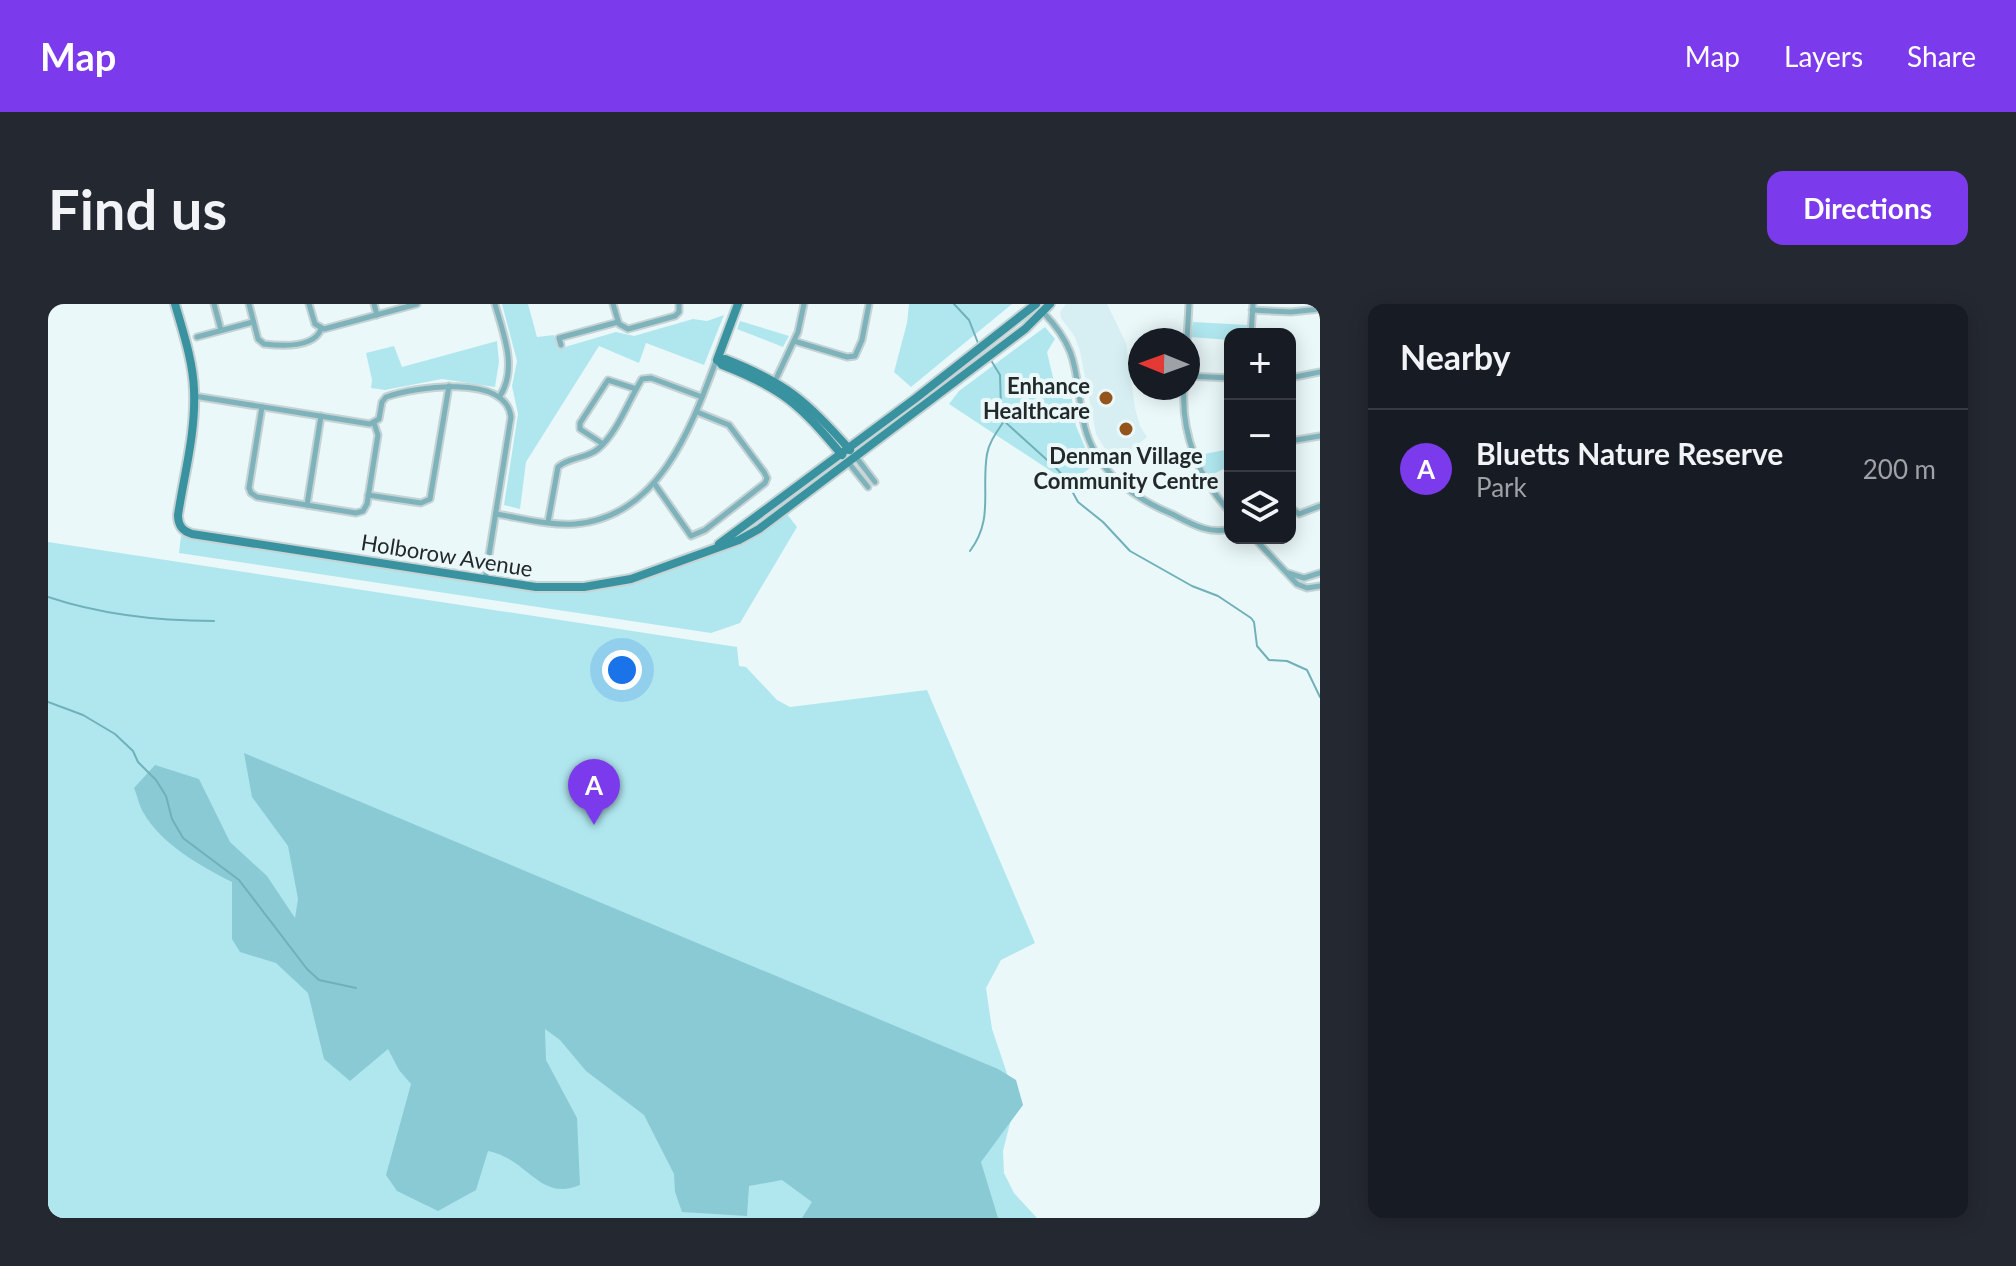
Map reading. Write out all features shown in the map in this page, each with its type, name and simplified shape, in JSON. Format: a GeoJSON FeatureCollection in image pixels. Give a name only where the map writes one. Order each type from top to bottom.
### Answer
{"type":"FeatureCollection","features":[{"type":"Feature","properties":{"kind":"main road"},"geometry":{"type":"LineString","coordinates":[[175,304],[191,363],[194,396]]}},
{"type":"Feature","properties":{"kind":"main road"},"geometry":{"type":"LineString","coordinates":[[717,360],[738,304]]}},
{"type":"Feature","properties":{"kind":"main road"},"geometry":{"type":"LineString","coordinates":[[1036,304],[1043,312]]}},
{"type":"Feature","properties":{"kind":"main road","name":"Holborow Avenue"},"geometry":{"type":"LineString","coordinates":[[715,547],[1036,304]]}},
{"type":"Feature","properties":{"kind":"main road","name":"Holborow Avenue"},"geometry":{"type":"LineString","coordinates":[[194,396],[178,518],[181,528],[192,534],[548,588],[596,585],[643,575],[753,533],[1025,329],[1050,304]]}},
{"type":"Feature","properties":{"kind":"main road"},"geometry":{"type":"LineString","coordinates":[[844,450],[795,403],[761,380],[722,365],[718,360],[725,359],[775,381],[806,403],[852,459]]}},
{"type":"Feature","properties":{"kind":"street"},"geometry":{"type":"LineString","coordinates":[[214,304],[221,330]]}},
{"type":"Feature","properties":{"kind":"street"},"geometry":{"type":"LineString","coordinates":[[249,304],[259,340],[267,345],[294,344],[313,339],[321,329],[417,304]]}},
{"type":"Feature","properties":{"kind":"street"},"geometry":{"type":"LineString","coordinates":[[309,304],[314,323],[321,329]]}},
{"type":"Feature","properties":{"kind":"street"},"geometry":{"type":"LineString","coordinates":[[374,304],[377,315]]}},
{"type":"Feature","properties":{"kind":"street"},"geometry":{"type":"LineString","coordinates":[[495,304],[509,358],[505,386],[500,396]]}},
{"type":"Feature","properties":{"kind":"street"},"geometry":{"type":"LineString","coordinates":[[613,304],[618,322],[628,329],[673,317],[679,312],[679,304]]}},
{"type":"Feature","properties":{"kind":"street"},"geometry":{"type":"LineString","coordinates":[[775,381],[794,341],[804,304]]}},
{"type":"Feature","properties":{"kind":"street"},"geometry":{"type":"LineString","coordinates":[[794,341],[847,357],[855,356],[862,340],[869,304]]}},
{"type":"Feature","properties":{"kind":"street"},"geometry":{"type":"LineString","coordinates":[[1188,328],[1189,304]]}},
{"type":"Feature","properties":{"kind":"street"},"geometry":{"type":"LineString","coordinates":[[1251,328],[1253,307],[1291,312],[1320,309]]}},
{"type":"Feature","properties":{"kind":"street"},"geometry":{"type":"LineString","coordinates":[[1043,312],[1061,332],[1071,350],[1087,435],[1111,476],[1153,506],[1205,529],[1224,532]]}},
{"type":"Feature","properties":{"kind":"street"},"geometry":{"type":"LineString","coordinates":[[197,337],[253,322]]}},
{"type":"Feature","properties":{"kind":"street"},"geometry":{"type":"LineString","coordinates":[[561,345],[559,338],[618,322]]}},
{"type":"Feature","properties":{"kind":"street"},"geometry":{"type":"LineString","coordinates":[[496,514],[579,524],[609,516],[635,502],[654,483],[690,428],[717,360]]}},
{"type":"Feature","properties":{"kind":"street"},"geometry":{"type":"LineString","coordinates":[[1296,377],[1320,372]]}},
{"type":"Feature","properties":{"kind":"street"},"geometry":{"type":"LineString","coordinates":[[548,522],[558,466],[592,453],[603,444],[641,380],[650,377],[702,397]]}},
{"type":"Feature","properties":{"kind":"street"},"geometry":{"type":"LineString","coordinates":[[1200,377],[1224,378]]}},
{"type":"Feature","properties":{"kind":"street"},"geometry":{"type":"LineString","coordinates":[[603,444],[581,430],[580,423],[608,380],[637,389]]}},
{"type":"Feature","properties":{"kind":"street"},"geometry":{"type":"LineString","coordinates":[[194,396],[374,423],[379,419],[382,402],[387,397],[424,387],[449,386],[500,396],[509,407],[511,417],[485,580]]}},
{"type":"Feature","properties":{"kind":"street"},"geometry":{"type":"LineString","coordinates":[[368,495],[421,503],[430,499],[449,386]]}},
{"type":"Feature","properties":{"kind":"street"},"geometry":{"type":"LineString","coordinates":[[1184,400],[1193,453],[1211,489],[1224,505]]}},
{"type":"Feature","properties":{"kind":"street"},"geometry":{"type":"LineString","coordinates":[[262,407],[250,492],[257,497],[307,505],[359,512],[365,508],[378,433],[374,423]]}},
{"type":"Feature","properties":{"kind":"street"},"geometry":{"type":"LineString","coordinates":[[654,483],[691,536],[705,530],[765,483],[767,478],[764,472],[729,425],[697,412]]}},
{"type":"Feature","properties":{"kind":"street"},"geometry":{"type":"LineString","coordinates":[[307,505],[321,416]]}},
{"type":"Feature","properties":{"kind":"street"},"geometry":{"type":"LineString","coordinates":[[1296,440],[1320,436]]}},
{"type":"Feature","properties":{"kind":"street"},"geometry":{"type":"LineString","coordinates":[[852,459],[875,482]]}},
{"type":"Feature","properties":{"kind":"street"},"geometry":{"type":"LineString","coordinates":[[852,459],[868,487]]}},
{"type":"Feature","properties":{"kind":"street"},"geometry":{"type":"LineString","coordinates":[[1296,512],[1299,514],[1320,506]]}},
{"type":"Feature","properties":{"kind":"street"},"geometry":{"type":"LineString","coordinates":[[1260,544],[1298,585],[1311,588],[1320,586]]}},
{"type":"Feature","properties":{"kind":"street"},"geometry":{"type":"LineString","coordinates":[[1287,573],[1299,578],[1320,573]]}},
{"type":"Feature","properties":{"kind":"street"},"geometry":{"type":"LineString","coordinates":[[1309,578],[1306,585],[1311,588]]}},
{"type":"Feature","properties":{"kind":"shaded area"},"geometry":{"type":"Polygon","coordinates":[[[502,304],[528,304],[537,337],[554,335],[558,349],[616,332],[634,336],[693,319],[707,321],[724,315],[704,365],[646,343],[639,363],[599,346],[526,462],[520,509],[504,505],[518,414],[512,386],[517,361],[502,304]]]}},
{"type":"Feature","properties":{"kind":"shaded area"},"geometry":{"type":"Polygon","coordinates":[[[909,304],[1012,304],[911,387],[894,372],[909,304]]]}},
{"type":"Feature","properties":{"kind":"shaded area"},"geometry":{"type":"Polygon","coordinates":[[[1066,304],[1107,304],[1126,343],[1128,400],[1134,400],[1140,426],[1147,437],[1114,464],[1096,434],[1080,351],[1060,312],[1066,304]]]}},
{"type":"Feature","properties":{"kind":"shaded area"},"geometry":{"type":"Polygon","coordinates":[[[740,321],[789,336],[783,347],[737,329],[740,321]]]}},
{"type":"Feature","properties":{"kind":"shaded area"},"geometry":{"type":"Polygon","coordinates":[[[1193,322],[1248,325],[1248,328],[1224,328],[1224,340],[1200,338],[1200,328],[1192,328],[1193,322]]]}},
{"type":"Feature","properties":{"kind":"shaded area"},"geometry":{"type":"Polygon","coordinates":[[[1045,327],[1055,339],[1047,352],[1056,390],[1061,390],[1063,399],[1072,399],[1076,426],[1093,466],[1069,483],[949,404],[959,391],[1045,327]]]}},
{"type":"Feature","properties":{"kind":"shaded area"},"geometry":{"type":"Polygon","coordinates":[[[497,341],[499,362],[495,387],[442,379],[385,390],[371,388],[366,353],[394,346],[402,367],[497,341]]]}},
{"type":"Feature","properties":{"kind":"shaded area"},"geometry":{"type":"Polygon","coordinates":[[[1224,450],[1224,469],[1207,477],[1199,455],[1224,450]]]}},
{"type":"Feature","properties":{"kind":"shaded area"},"geometry":{"type":"Polygon","coordinates":[[[787,514],[797,527],[740,623],[711,633],[179,553],[181,536],[546,593],[614,588],[635,582],[756,536],[787,514]]]}},
{"type":"Feature","properties":{"kind":"shaded area"},"geometry":{"type":"Polygon","coordinates":[[[48,542],[737,647],[739,666],[746,667],[777,700],[790,707],[927,690],[1035,943],[1001,960],[986,988],[992,1029],[1016,1100],[1003,1151],[1004,1173],[1014,1193],[1037,1218],[48,1218],[48,542]]]}},
{"type":"Feature","properties":{"kind":"shaded area"},"geometry":{"type":"Polygon","coordinates":[[[244,753],[998,1069],[1016,1080],[1023,1105],[981,1162],[998,1218],[802,1218],[812,1202],[782,1180],[749,1186],[747,1216],[682,1212],[675,1192],[674,1174],[644,1115],[586,1071],[560,1040],[545,1029],[546,1060],[577,1118],[580,1185],[554,1188],[502,1155],[488,1151],[476,1190],[438,1211],[397,1191],[386,1175],[411,1084],[388,1049],[350,1081],[324,1059],[308,993],[276,963],[240,952],[232,939],[232,882],[171,844],[151,824],[139,803],[134,788],[155,765],[199,779],[230,842],[267,876],[295,918],[298,899],[288,846],[252,797],[244,753]]]}},
{"type":"Feature","properties":{"kind":"waterway"},"geometry":{"type":"LineString","coordinates":[[954,304],[969,320],[978,343]]}},
{"type":"Feature","properties":{"kind":"waterway"},"geometry":{"type":"LineString","coordinates":[[989,357],[1000,375],[1004,421],[1056,468],[1078,502],[1103,522],[1130,551],[1192,586],[1218,596],[1251,618],[1257,646],[1269,660],[1287,661],[1307,670],[1320,697]]}},
{"type":"Feature","properties":{"kind":"waterway"},"geometry":{"type":"LineString","coordinates":[[970,551],[982,528],[988,450],[1004,421]]}},
{"type":"Feature","properties":{"kind":"waterway"},"geometry":{"type":"LineString","coordinates":[[48,597],[130,616],[214,621]]}},
{"type":"Feature","properties":{"kind":"waterway"},"geometry":{"type":"LineString","coordinates":[[48,702],[83,715],[115,734],[156,780],[183,838],[239,880],[307,969],[319,980],[356,988]]}},
{"type":"Feature","properties":{"kind":"place","name":"Enhance Healthcare"},"geometry":{"type":"Point","coordinates":[1106,398]}},
{"type":"Feature","properties":{"kind":"place","name":"Denman Village Community Centre"},"geometry":{"type":"Point","coordinates":[1126,429]}},
{"type":"Feature","properties":{"kind":"place","name":"Bluetts Nature Reserve"},"geometry":{"type":"Point","coordinates":[594,825]}}]}
